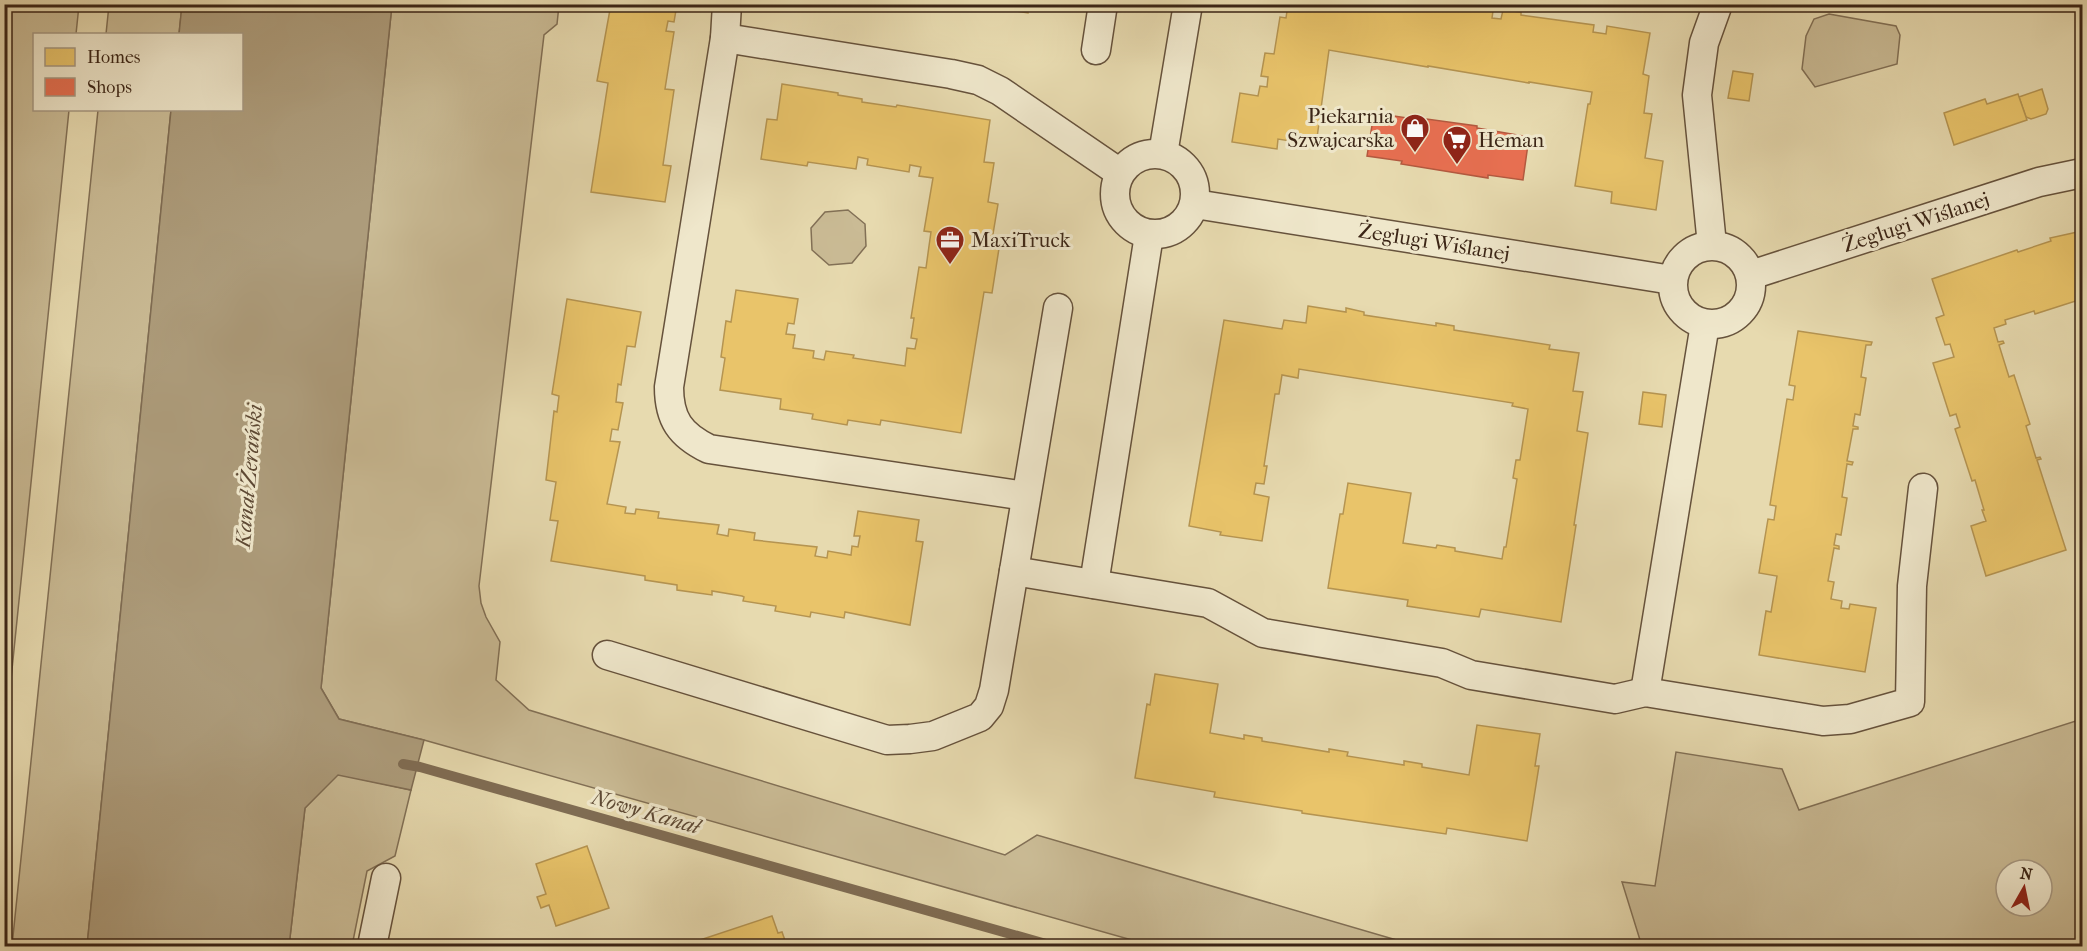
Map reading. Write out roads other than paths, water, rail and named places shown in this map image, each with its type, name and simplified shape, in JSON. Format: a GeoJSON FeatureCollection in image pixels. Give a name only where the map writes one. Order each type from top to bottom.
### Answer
{"type":"FeatureCollection","features":[{"type":"Feature","properties":{"kind":"street"},"geometry":{"type":"LineString","coordinates":[[727,4],[725,38],[669,387],[669,404],[675,420],[683,432],[695,442],[709,449],[1026,496]]}},
{"type":"Feature","properties":{"kind":"street"},"geometry":{"type":"LineString","coordinates":[[1096,50],[1103,4]]}},
{"type":"Feature","properties":{"kind":"street"},"geometry":{"type":"LineString","coordinates":[[1163,154],[1188,4]]}},
{"type":"Feature","properties":{"kind":"street"},"geometry":{"type":"LineString","coordinates":[[1712,245],[1697,94],[1704,43],[1718,4]]}},
{"type":"Feature","properties":{"kind":"street"},"geometry":{"type":"LineString","coordinates":[[725,38],[978,80],[999,91],[1120,173]]}},
{"type":"Feature","properties":{"kind":"street"},"geometry":{"type":"LineString","coordinates":[[1146,154],[1163,154],[1179,161],[1191,174],[1196,191],[1195,204],[1183,224],[1167,233],[1149,235],[1134,229],[1122,218],[1115,204],[1115,188],[1120,173],[1131,161],[1146,154]]}},
{"type":"Feature","properties":{"kind":"street","name":"Żeglugi Wiślanej"},"geometry":{"type":"LineString","coordinates":[[1751,276],[2038,182],[2082,173]]}},
{"type":"Feature","properties":{"kind":"street","name":"Żeglugi Wiślanej"},"geometry":{"type":"LineString","coordinates":[[1195,204],[1672,280]]}},
{"type":"Feature","properties":{"kind":"street"},"geometry":{"type":"LineString","coordinates":[[1094,584],[1149,235]]}},
{"type":"Feature","properties":{"kind":"street"},"geometry":{"type":"LineString","coordinates":[[1712,245],[1725,247],[1737,253],[1751,276],[1750,295],[1741,312],[1730,320],[1718,324],[1705,324],[1692,319],[1681,310],[1674,298],[1672,280],[1674,272],[1680,261],[1700,247],[1712,245]]}},
{"type":"Feature","properties":{"kind":"street"},"geometry":{"type":"LineString","coordinates":[[607,655],[887,740],[933,736],[980,717],[989,706],[1058,308]]}},
{"type":"Feature","properties":{"kind":"street"},"geometry":{"type":"LineString","coordinates":[[1645,692],[1705,324]]}},
{"type":"Feature","properties":{"kind":"street"},"geometry":{"type":"LineString","coordinates":[[1014,571],[1208,603],[1263,633],[1442,663],[1471,675],[1615,699],[1645,692],[1823,722],[1850,719],[1910,702],[1912,586],[1923,488]]}},
{"type":"Feature","properties":{"kind":"street"},"geometry":{"type":"LineString","coordinates":[[372,946],[386,878]]}},
{"type":"Feature","properties":{"kind":"water","name":"Kanał Żerański"},"geometry":{"type":"Polygon","coordinates":[[[182,5],[392,5],[321,688],[339,719],[424,740],[411,790],[338,775],[305,808],[289,946],[87,946],[171,111],[243,111],[243,33],[179,33],[182,5]]]}},
{"type":"Feature","properties":{"kind":"waterway","name":"Nowy Kanał"},"geometry":{"type":"LineString","coordinates":[[403,764],[1053,946]]}},
{"type":"Feature","properties":{"kind":"place","name":"Piekarnia Szwajcarska"},"geometry":{"type":"Point","coordinates":[1415,154]}},
{"type":"Feature","properties":{"kind":"place","name":"Heman"},"geometry":{"type":"Point","coordinates":[1457,166]}},
{"type":"Feature","properties":{"kind":"place","name":"MaxiTruck"},"geometry":{"type":"Point","coordinates":[950,266]}}]}
